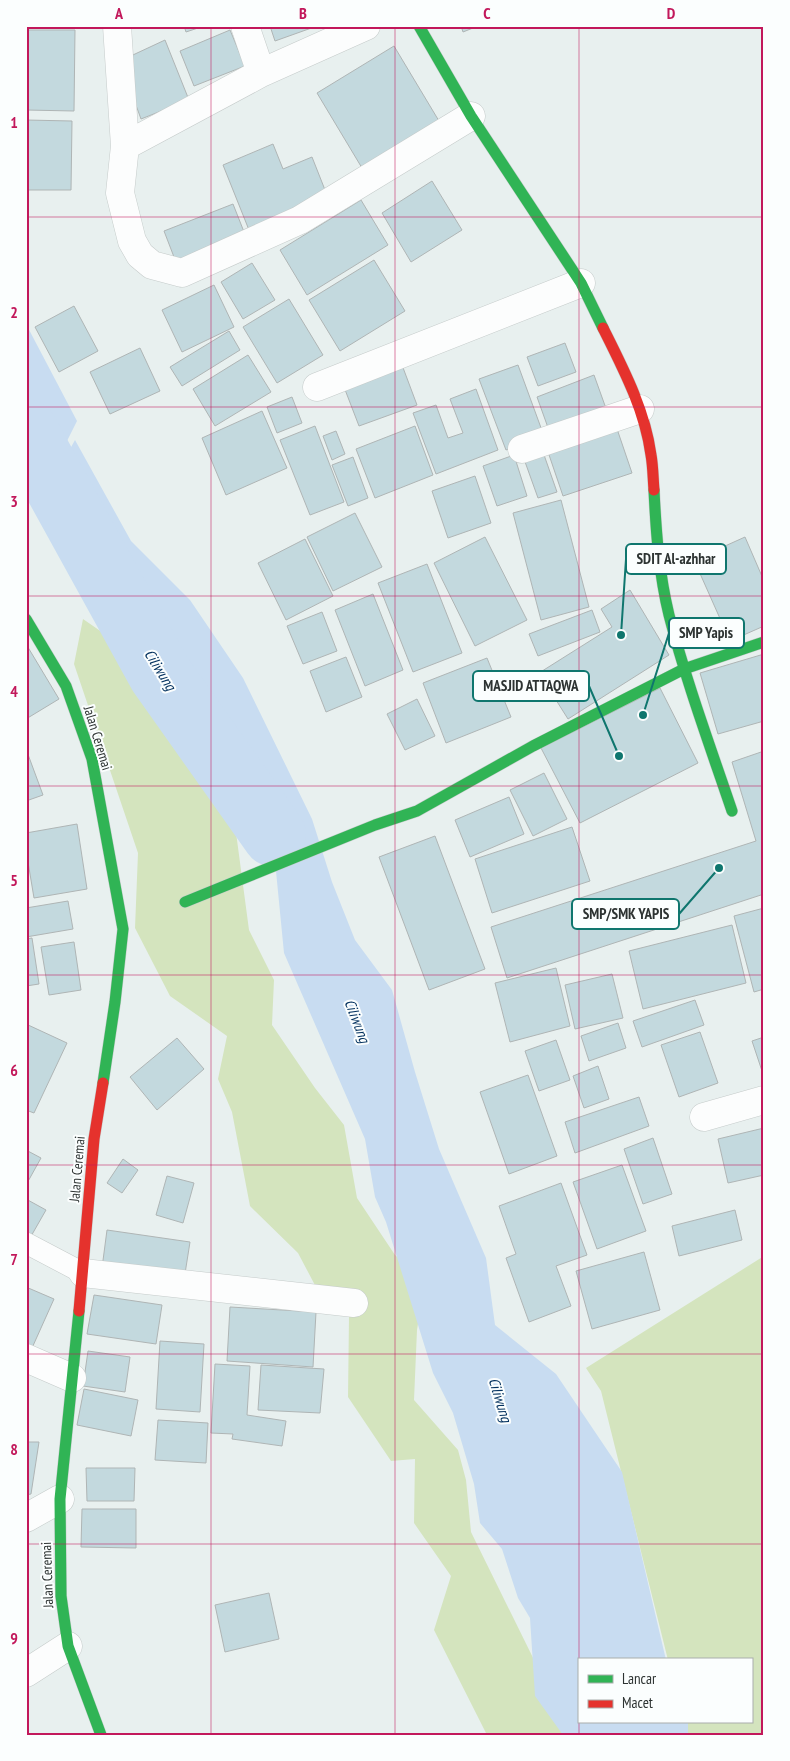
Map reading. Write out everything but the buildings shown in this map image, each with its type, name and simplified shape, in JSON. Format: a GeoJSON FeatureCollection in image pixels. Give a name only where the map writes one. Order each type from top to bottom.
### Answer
{"type":"FeatureCollection","features":[{"type":"Feature","properties":{"kind":"street"},"geometry":{"type":"LineString","coordinates":[[117,26],[125,146],[120,193],[132,241],[140,255],[152,265],[182,273],[300,220],[471,116]]}},
{"type":"Feature","properties":{"kind":"street"},"geometry":{"type":"LineString","coordinates":[[245,26],[261,73]]}},
{"type":"Feature","properties":{"kind":"street"},"geometry":{"type":"LineString","coordinates":[[125,146],[261,73],[366,26]]}},
{"type":"Feature","properties":{"kind":"street"},"geometry":{"type":"LineString","coordinates":[[419,26],[471,116],[581,282],[623,368],[640,409],[651,454],[658,554],[669,612],[684,669],[732,811]]}},
{"type":"Feature","properties":{"kind":"street"},"geometry":{"type":"LineString","coordinates":[[317,387],[581,282]]}},
{"type":"Feature","properties":{"kind":"street"},"geometry":{"type":"LineString","coordinates":[[522,449],[640,409]]}},
{"type":"Feature","properties":{"kind":"street","name":"Jalan Ceremai"},"geometry":{"type":"LineString","coordinates":[[26,619],[66,686],[92,759],[123,929],[115,1002],[94,1139],[84,1273],[60,1499],[61,1596],[68,1646],[101,1735]]}},
{"type":"Feature","properties":{"kind":"street"},"geometry":{"type":"LineString","coordinates":[[185,902],[375,825],[417,811],[533,746],[684,669],[764,642]]}},
{"type":"Feature","properties":{"kind":"street"},"geometry":{"type":"LineString","coordinates":[[704,1116],[764,1100]]}},
{"type":"Feature","properties":{"kind":"street"},"geometry":{"type":"LineString","coordinates":[[84,1273],[354,1303]]}},
{"type":"Feature","properties":{"kind":"street"},"geometry":{"type":"LineString","coordinates":[[26,1358],[72,1378]]}},
{"type":"Feature","properties":{"kind":"street"},"geometry":{"type":"LineString","coordinates":[[26,1518],[60,1499]]}},
{"type":"Feature","properties":{"kind":"street"},"geometry":{"type":"LineString","coordinates":[[26,1673],[68,1646]]}},
{"type":"Feature","properties":{"kind":"lane"},"geometry":{"type":"LineString","coordinates":[[26,1243],[84,1273]]}},
{"type":"Feature","properties":{"kind":"green space"},"geometry":{"type":"Polygon","coordinates":[[[83,619],[109,637],[164,724],[216,787],[235,825],[249,930],[274,980],[272,1025],[315,1088],[344,1125],[357,1198],[395,1255],[425,1280],[417,1330],[414,1400],[458,1450],[466,1480],[471,1532],[571,1735],[487,1735],[434,1630],[451,1576],[414,1523],[415,1459],[391,1461],[348,1397],[349,1317],[326,1306],[298,1253],[250,1206],[232,1112],[218,1079],[227,1036],[170,996],[135,928],[138,853],[74,664],[83,619]]]}},
{"type":"Feature","properties":{"kind":"green space"},"geometry":{"type":"Polygon","coordinates":[[[764,1256],[764,1735],[686,1735],[683,1724],[752,1724],[752,1658],[668,1658],[601,1391],[586,1368],[764,1256]]]}},
{"type":"Feature","properties":{"kind":"water"},"geometry":{"type":"Polygon","coordinates":[[[26,324],[77,421],[43,489],[26,478],[26,324]]]}},
{"type":"Feature","properties":{"kind":"water"},"geometry":{"type":"Polygon","coordinates":[[[75,440],[131,541],[190,600],[243,678],[312,819],[332,882],[355,940],[392,990],[439,1149],[486,1258],[495,1325],[556,1374],[622,1472],[666,1658],[578,1658],[578,1724],[688,1724],[688,1735],[563,1735],[535,1696],[530,1618],[518,1598],[502,1549],[480,1523],[474,1484],[453,1413],[433,1373],[386,1222],[375,1197],[365,1139],[284,953],[275,861],[175,673],[105,607],[43,498],[75,440]]]}},
{"type":"Feature","properties":{"kind":"waterway","name":"Ciliwung"},"geometry":{"type":"LineString","coordinates":[[26,431],[160,674],[274,835]]}},
{"type":"Feature","properties":{"kind":"traffic: fast"},"geometry":{"type":"LineString","coordinates":[[419,26],[471,116],[581,283],[603,328]]}},
{"type":"Feature","properties":{"kind":"traffic: fast"},"geometry":{"type":"LineString","coordinates":[[654,490],[658,553],[669,615],[691,689],[732,811]]}},
{"type":"Feature","properties":{"kind":"traffic: fast"},"geometry":{"type":"LineString","coordinates":[[26,619],[66,686],[92,759],[123,929],[103,1083]]}},
{"type":"Feature","properties":{"kind":"traffic: fast"},"geometry":{"type":"LineString","coordinates":[[185,902],[375,825],[417,811],[533,746],[684,669],[764,642]]}},
{"type":"Feature","properties":{"kind":"traffic: fast"},"geometry":{"type":"LineString","coordinates":[[79,1311],[60,1499],[61,1596],[68,1646],[101,1735]]}},
{"type":"Feature","properties":{"kind":"traffic: jam"},"geometry":{"type":"LineString","coordinates":[[603,328],[632,390],[644,422],[652,459],[654,490]]}},
{"type":"Feature","properties":{"kind":"traffic: jam"},"geometry":{"type":"LineString","coordinates":[[79,1311],[94,1139],[103,1083]]}},
{"type":"Feature","properties":{"kind":"place","name":"SDIT Al-azhhar"},"geometry":{"type":"Point","coordinates":[621,635]}},
{"type":"Feature","properties":{"kind":"place","name":"SMP Yapis"},"geometry":{"type":"Point","coordinates":[643,715]}},
{"type":"Feature","properties":{"kind":"place","name":"MASJID ATTAQWA"},"geometry":{"type":"Point","coordinates":[619,756]}},
{"type":"Feature","properties":{"kind":"place","name":"SMP/SMK YAPIS"},"geometry":{"type":"Point","coordinates":[719,868]}}]}
